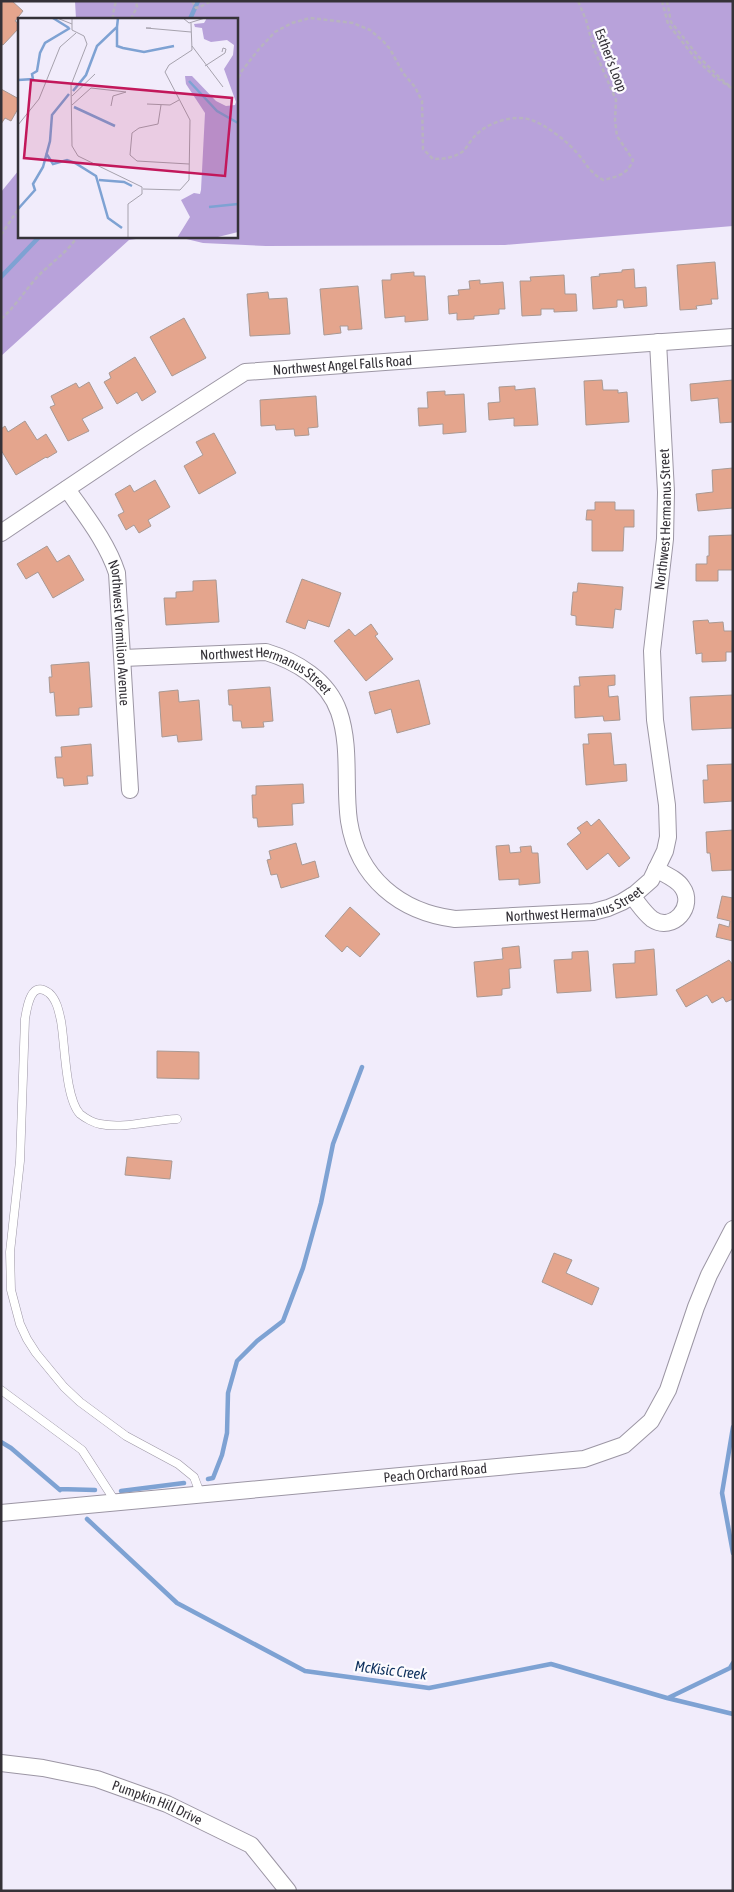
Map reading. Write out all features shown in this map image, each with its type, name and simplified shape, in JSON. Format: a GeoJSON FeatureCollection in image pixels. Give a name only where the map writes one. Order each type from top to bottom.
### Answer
{"type":"FeatureCollection","features":[{"type":"Feature","properties":{"kind":"street","name":"Northwest Angel Falls Road"},"geometry":{"type":"LineString","coordinates":[[1,533],[245,372],[733,337]]}},
{"type":"Feature","properties":{"kind":"street","name":"Northwest Hermanus Street"},"geometry":{"type":"LineString","coordinates":[[123,658],[266,652],[280,656],[305,668],[322,684],[339,710],[344,744],[350,822],[355,845],[362,861],[374,878],[388,892],[411,907],[436,916],[455,919],[593,912],[622,902],[651,880],[665,852],[668,837],[667,805],[655,720],[652,651],[665,539],[666,492],[658,342]]}},
{"type":"Feature","properties":{"kind":"street","name":"Northwest Vermilion Avenue"},"geometry":{"type":"LineString","coordinates":[[67,489],[113,560],[117,573],[130,790]]}},
{"type":"Feature","properties":{"kind":"street"},"geometry":{"type":"LineString","coordinates":[[632,896],[654,920],[669,923],[679,918],[687,904],[687,897],[682,886],[656,869]]}},
{"type":"Feature","properties":{"kind":"street","name":"Peach Orchard Road"},"geometry":{"type":"LineString","coordinates":[[1,1513],[584,1459],[624,1445],[651,1421],[668,1390],[709,1274],[733,1229]]}},
{"type":"Feature","properties":{"kind":"street","name":"Pumpkin Hill Drive"},"geometry":{"type":"LineString","coordinates":[[1,1763],[43,1768],[97,1779],[167,1804],[251,1845],[288,1891]]}},
{"type":"Feature","properties":{"kind":"lane"},"geometry":{"type":"LineString","coordinates":[[177,1120],[113,1125],[100,1124],[81,1115],[71,1097],[59,1010],[50,994],[42,990],[32,993],[28,1002],[25,1019],[20,1161],[10,1252],[11,1290],[20,1324],[36,1353],[64,1387],[80,1402],[126,1436],[178,1464],[194,1477],[200,1494]]}},
{"type":"Feature","properties":{"kind":"lane"},"geometry":{"type":"LineString","coordinates":[[1,1390],[82,1450],[115,1501]]}},
{"type":"Feature","properties":{"kind":"path"},"geometry":{"type":"LineString","coordinates":[[113,18],[116,1]]}},
{"type":"Feature","properties":{"kind":"path"},"geometry":{"type":"LineString","coordinates":[[132,18],[137,7],[136,1]]}},
{"type":"Feature","properties":{"kind":"path"},"geometry":{"type":"LineString","coordinates":[[192,1],[196,8],[211,1]]}},
{"type":"Feature","properties":{"kind":"path","name":"Esther's Loop"},"geometry":{"type":"LineString","coordinates":[[238,79],[258,49],[275,32],[292,23],[310,18],[353,23],[370,30],[383,41],[402,73],[408,77],[415,87],[422,102],[422,149],[433,159],[450,158],[464,151],[475,136],[484,129],[500,121],[518,118],[534,120],[558,137],[577,153],[592,174],[603,180],[619,176],[630,168],[633,160],[617,136],[615,121],[616,100],[594,49],[586,20],[578,1]]}},
{"type":"Feature","properties":{"kind":"path"},"geometry":{"type":"LineString","coordinates":[[662,1],[668,24],[696,58],[715,77],[733,88]]}},
{"type":"Feature","properties":{"kind":"path"},"geometry":{"type":"LineString","coordinates":[[667,1],[671,22],[699,57],[733,88]]}},
{"type":"Feature","properties":{"kind":"path"},"geometry":{"type":"LineString","coordinates":[[1,235],[18,210]]}},
{"type":"Feature","properties":{"kind":"path"},"geometry":{"type":"LineString","coordinates":[[1,319],[14,307],[42,273],[70,248],[77,238]]}},
{"type":"Feature","properties":{"kind":"shaded area"},"geometry":{"type":"Polygon","coordinates":[[[75,1],[733,1],[733,226],[505,245],[266,246],[203,243],[182,238],[238,238],[238,18],[76,18],[75,1]]]}},
{"type":"Feature","properties":{"kind":"shaded area"},"geometry":{"type":"Polygon","coordinates":[[[18,171],[18,238],[143,238],[129,240],[1,356],[1,192],[18,171]]]}},
{"type":"Feature","properties":{"kind":"building"},"geometry":{"type":"Polygon","coordinates":[[[1,1],[12,1],[23,11],[15,21],[18,23],[18,29],[3,45],[1,44],[1,1]]]}},
{"type":"Feature","properties":{"kind":"building"},"geometry":{"type":"Polygon","coordinates":[[[1,89],[18,98],[18,109],[11,121],[5,118],[1,124],[1,89]]]}},
{"type":"Feature","properties":{"kind":"building"},"geometry":{"type":"Polygon","coordinates":[[[715,262],[718,299],[711,299],[712,304],[696,306],[697,309],[680,310],[677,265],[715,262]]]}},
{"type":"Feature","properties":{"kind":"building"},"geometry":{"type":"Polygon","coordinates":[[[634,269],[635,288],[646,287],[647,306],[624,308],[623,300],[617,300],[617,307],[593,309],[591,277],[634,269]]]}},
{"type":"Feature","properties":{"kind":"building"},"geometry":{"type":"Polygon","coordinates":[[[414,272],[414,276],[425,276],[428,320],[405,322],[405,316],[385,318],[382,280],[391,280],[391,274],[414,272]]]}},
{"type":"Feature","properties":{"kind":"building"},"geometry":{"type":"Polygon","coordinates":[[[564,275],[565,294],[576,294],[577,311],[554,312],[554,309],[541,309],[541,315],[522,316],[520,281],[531,281],[530,277],[564,275]]]}},
{"type":"Feature","properties":{"kind":"building"},"geometry":{"type":"Polygon","coordinates":[[[480,280],[480,284],[503,282],[505,309],[499,309],[499,314],[474,316],[474,319],[457,320],[457,313],[449,314],[448,296],[459,295],[458,290],[470,289],[469,281],[480,280]]]}},
{"type":"Feature","properties":{"kind":"building"},"geometry":{"type":"Polygon","coordinates":[[[358,286],[362,329],[348,330],[348,326],[340,326],[341,333],[324,335],[320,289],[358,286]]]}},
{"type":"Feature","properties":{"kind":"building"},"geometry":{"type":"Polygon","coordinates":[[[268,292],[269,299],[287,298],[290,334],[250,336],[247,294],[268,292]]]}},
{"type":"Feature","properties":{"kind":"building"},"geometry":{"type":"Polygon","coordinates":[[[184,318],[206,358],[172,376],[150,337],[184,318]]]}},
{"type":"Feature","properties":{"kind":"building"},"geometry":{"type":"Polygon","coordinates":[[[135,357],[156,392],[142,401],[137,392],[117,404],[104,382],[111,378],[109,373],[135,357]]]}},
{"type":"Feature","properties":{"kind":"building"},"geometry":{"type":"Polygon","coordinates":[[[602,380],[603,390],[618,390],[618,393],[627,392],[629,422],[586,425],[584,381],[602,380]]]}},
{"type":"Feature","properties":{"kind":"building"},"geometry":{"type":"Polygon","coordinates":[[[733,380],[733,422],[720,423],[718,398],[691,401],[690,384],[733,380]]]}},
{"type":"Feature","properties":{"kind":"building"},"geometry":{"type":"Polygon","coordinates":[[[89,382],[103,408],[82,419],[89,431],[68,441],[50,407],[55,405],[51,396],[76,383],[79,388],[89,382]]]}},
{"type":"Feature","properties":{"kind":"building"},"geometry":{"type":"Polygon","coordinates":[[[515,386],[515,390],[535,388],[538,425],[514,426],[514,418],[489,420],[488,403],[500,402],[499,387],[515,386]]]}},
{"type":"Feature","properties":{"kind":"building"},"geometry":{"type":"Polygon","coordinates":[[[445,391],[445,395],[464,394],[466,432],[443,434],[443,424],[419,426],[418,408],[428,408],[427,392],[445,391]]]}},
{"type":"Feature","properties":{"kind":"building"},"geometry":{"type":"Polygon","coordinates":[[[316,396],[318,427],[308,428],[309,435],[295,436],[294,429],[276,430],[275,425],[261,426],[260,400],[316,396]]]}},
{"type":"Feature","properties":{"kind":"building"},"geometry":{"type":"Polygon","coordinates":[[[25,421],[37,440],[46,434],[57,452],[16,475],[1,450],[1,429],[5,426],[8,432],[25,421]]]}},
{"type":"Feature","properties":{"kind":"building"},"geometry":{"type":"Polygon","coordinates":[[[214,433],[236,473],[199,494],[184,466],[203,455],[196,442],[214,433]]]}},
{"type":"Feature","properties":{"kind":"building"},"geometry":{"type":"Polygon","coordinates":[[[733,468],[733,508],[698,511],[696,494],[713,492],[712,470],[733,468]]]}},
{"type":"Feature","properties":{"kind":"building"},"geometry":{"type":"Polygon","coordinates":[[[155,480],[170,507],[148,520],[151,526],[139,533],[134,525],[126,530],[118,515],[124,512],[115,494],[130,485],[134,492],[155,480]]]}},
{"type":"Feature","properties":{"kind":"building"},"geometry":{"type":"Polygon","coordinates":[[[595,502],[615,502],[615,510],[634,510],[634,527],[624,527],[623,551],[592,551],[592,520],[586,520],[587,510],[595,510],[595,502]]]}},
{"type":"Feature","properties":{"kind":"building"},"geometry":{"type":"Polygon","coordinates":[[[733,535],[733,570],[718,570],[718,581],[696,581],[696,564],[707,564],[709,536],[733,535]]]}},
{"type":"Feature","properties":{"kind":"building"},"geometry":{"type":"Polygon","coordinates":[[[47,546],[57,562],[69,555],[84,580],[53,598],[38,572],[26,579],[17,564],[47,546]]]}},
{"type":"Feature","properties":{"kind":"building"},"geometry":{"type":"Polygon","coordinates":[[[302,579],[341,593],[329,627],[308,620],[305,629],[286,622],[302,579]]]}},
{"type":"Feature","properties":{"kind":"building"},"geometry":{"type":"Polygon","coordinates":[[[216,580],[219,622],[166,625],[164,598],[176,598],[176,592],[193,591],[193,581],[216,580]]]}},
{"type":"Feature","properties":{"kind":"building"},"geometry":{"type":"Polygon","coordinates":[[[578,583],[623,587],[621,610],[615,609],[613,628],[576,625],[576,616],[571,615],[573,592],[577,592],[578,583]]]}},
{"type":"Feature","properties":{"kind":"building"},"geometry":{"type":"Polygon","coordinates":[[[708,620],[709,623],[723,622],[724,631],[733,631],[732,652],[726,652],[726,661],[702,662],[702,653],[696,654],[693,621],[708,620]]]}},
{"type":"Feature","properties":{"kind":"building"},"geometry":{"type":"Polygon","coordinates":[[[371,624],[378,634],[375,636],[393,659],[366,681],[334,641],[349,629],[355,636],[371,624]]]}},
{"type":"Feature","properties":{"kind":"building"},"geometry":{"type":"Polygon","coordinates":[[[89,662],[92,707],[79,708],[79,715],[56,716],[54,692],[50,693],[49,677],[52,677],[51,665],[89,662]]]}},
{"type":"Feature","properties":{"kind":"building"},"geometry":{"type":"Polygon","coordinates":[[[615,675],[615,685],[608,686],[609,697],[618,696],[620,720],[604,721],[603,716],[575,718],[574,686],[580,686],[579,677],[615,675]]]}},
{"type":"Feature","properties":{"kind":"building"},"geometry":{"type":"Polygon","coordinates":[[[419,680],[430,724],[397,733],[391,709],[375,714],[369,692],[419,680]]]}},
{"type":"Feature","properties":{"kind":"building"},"geometry":{"type":"Polygon","coordinates":[[[270,687],[273,721],[263,722],[264,727],[242,728],[241,721],[233,721],[232,705],[229,705],[228,690],[270,687]]]}},
{"type":"Feature","properties":{"kind":"building"},"geometry":{"type":"Polygon","coordinates":[[[178,690],[179,702],[199,700],[202,740],[178,742],[177,735],[162,737],[159,692],[178,690]]]}},
{"type":"Feature","properties":{"kind":"building"},"geometry":{"type":"Polygon","coordinates":[[[733,695],[733,728],[692,730],[690,697],[733,695]]]}},
{"type":"Feature","properties":{"kind":"building"},"geometry":{"type":"Polygon","coordinates":[[[611,733],[614,765],[626,764],[627,781],[586,785],[583,744],[589,744],[588,734],[611,733]]]}},
{"type":"Feature","properties":{"kind":"building"},"geometry":{"type":"Polygon","coordinates":[[[91,744],[93,776],[87,776],[88,784],[64,786],[63,778],[57,778],[55,757],[62,757],[61,747],[91,744]]]}},
{"type":"Feature","properties":{"kind":"building"},"geometry":{"type":"Polygon","coordinates":[[[733,764],[733,801],[704,803],[703,780],[708,780],[707,765],[733,764]]]}},
{"type":"Feature","properties":{"kind":"building"},"geometry":{"type":"Polygon","coordinates":[[[303,784],[304,803],[292,804],[293,825],[258,827],[257,818],[253,818],[252,795],[256,795],[256,786],[303,784]]]}},
{"type":"Feature","properties":{"kind":"building"},"geometry":{"type":"Polygon","coordinates":[[[599,819],[630,858],[619,867],[608,853],[587,870],[567,844],[581,833],[577,828],[587,821],[591,826],[599,819]]]}},
{"type":"Feature","properties":{"kind":"building"},"geometry":{"type":"Polygon","coordinates":[[[733,830],[733,870],[712,871],[710,853],[707,853],[706,832],[733,830]]]}},
{"type":"Feature","properties":{"kind":"building"},"geometry":{"type":"Polygon","coordinates":[[[296,843],[302,865],[315,861],[319,877],[281,888],[277,874],[271,875],[267,860],[271,859],[269,851],[296,843]]]}},
{"type":"Feature","properties":{"kind":"building"},"geometry":{"type":"Polygon","coordinates":[[[509,845],[510,853],[521,852],[520,847],[531,846],[532,853],[538,853],[540,883],[519,885],[519,879],[499,880],[496,846],[509,845]]]}},
{"type":"Feature","properties":{"kind":"building"},"geometry":{"type":"Polygon","coordinates":[[[722,896],[733,898],[733,941],[716,937],[719,924],[729,927],[730,921],[717,918],[722,896]]]}},
{"type":"Feature","properties":{"kind":"building"},"geometry":{"type":"Polygon","coordinates":[[[350,907],[380,934],[360,957],[347,946],[342,952],[325,936],[350,907]]]}},
{"type":"Feature","properties":{"kind":"building"},"geometry":{"type":"Polygon","coordinates":[[[519,946],[521,968],[509,969],[510,988],[502,989],[502,995],[477,997],[474,962],[503,959],[502,948],[519,946]]]}},
{"type":"Feature","properties":{"kind":"building"},"geometry":{"type":"Polygon","coordinates":[[[654,949],[657,995],[616,998],[613,964],[635,963],[635,951],[654,949]]]}},
{"type":"Feature","properties":{"kind":"building"},"geometry":{"type":"Polygon","coordinates":[[[588,951],[591,991],[557,993],[554,960],[572,959],[572,952],[588,951]]]}},
{"type":"Feature","properties":{"kind":"building"},"geometry":{"type":"Polygon","coordinates":[[[729,960],[733,965],[733,999],[726,1002],[723,997],[712,1003],[707,995],[686,1007],[676,990],[729,960]]]}},
{"type":"Feature","properties":{"kind":"building"},"geometry":{"type":"Polygon","coordinates":[[[157,1051],[199,1052],[199,1079],[157,1078],[157,1051]]]}},
{"type":"Feature","properties":{"kind":"building"},"geometry":{"type":"Polygon","coordinates":[[[127,1157],[172,1161],[170,1179],[125,1175],[127,1157]]]}},
{"type":"Feature","properties":{"kind":"building"},"geometry":{"type":"Polygon","coordinates":[[[554,1253],[572,1260],[566,1273],[599,1288],[592,1305],[542,1282],[554,1253]]]}},
{"type":"Feature","properties":{"kind":"waterway"},"geometry":{"type":"LineString","coordinates":[[190,18],[198,1]]}},
{"type":"Feature","properties":{"kind":"waterway"},"geometry":{"type":"LineString","coordinates":[[1,277],[38,238]]}},
{"type":"Feature","properties":{"kind":"waterway"},"geometry":{"type":"LineString","coordinates":[[208,1479],[213,1478],[222,1455],[227,1433],[228,1393],[237,1361],[257,1341],[283,1321],[303,1268],[321,1203],[333,1144],[362,1067]]}},
{"type":"Feature","properties":{"kind":"waterway"},"geometry":{"type":"LineString","coordinates":[[733,1427],[722,1493],[733,1553]]}},
{"type":"Feature","properties":{"kind":"waterway","name":"McKisic Creek"},"geometry":{"type":"LineString","coordinates":[[1,1442],[11,1448],[60,1490]]}},
{"type":"Feature","properties":{"kind":"waterway"},"geometry":{"type":"LineString","coordinates":[[121,1491],[184,1483]]}},
{"type":"Feature","properties":{"kind":"waterway"},"geometry":{"type":"LineString","coordinates":[[59,1489],[95,1490]]}},
{"type":"Feature","properties":{"kind":"waterway","name":"McKisic Creek"},"geometry":{"type":"LineString","coordinates":[[87,1519],[177,1603],[305,1671],[429,1688],[551,1664],[667,1698],[733,1714]]}},
{"type":"Feature","properties":{"kind":"waterway"},"geometry":{"type":"LineString","coordinates":[[668,1698],[730,1668],[733,1663]]}}]}
